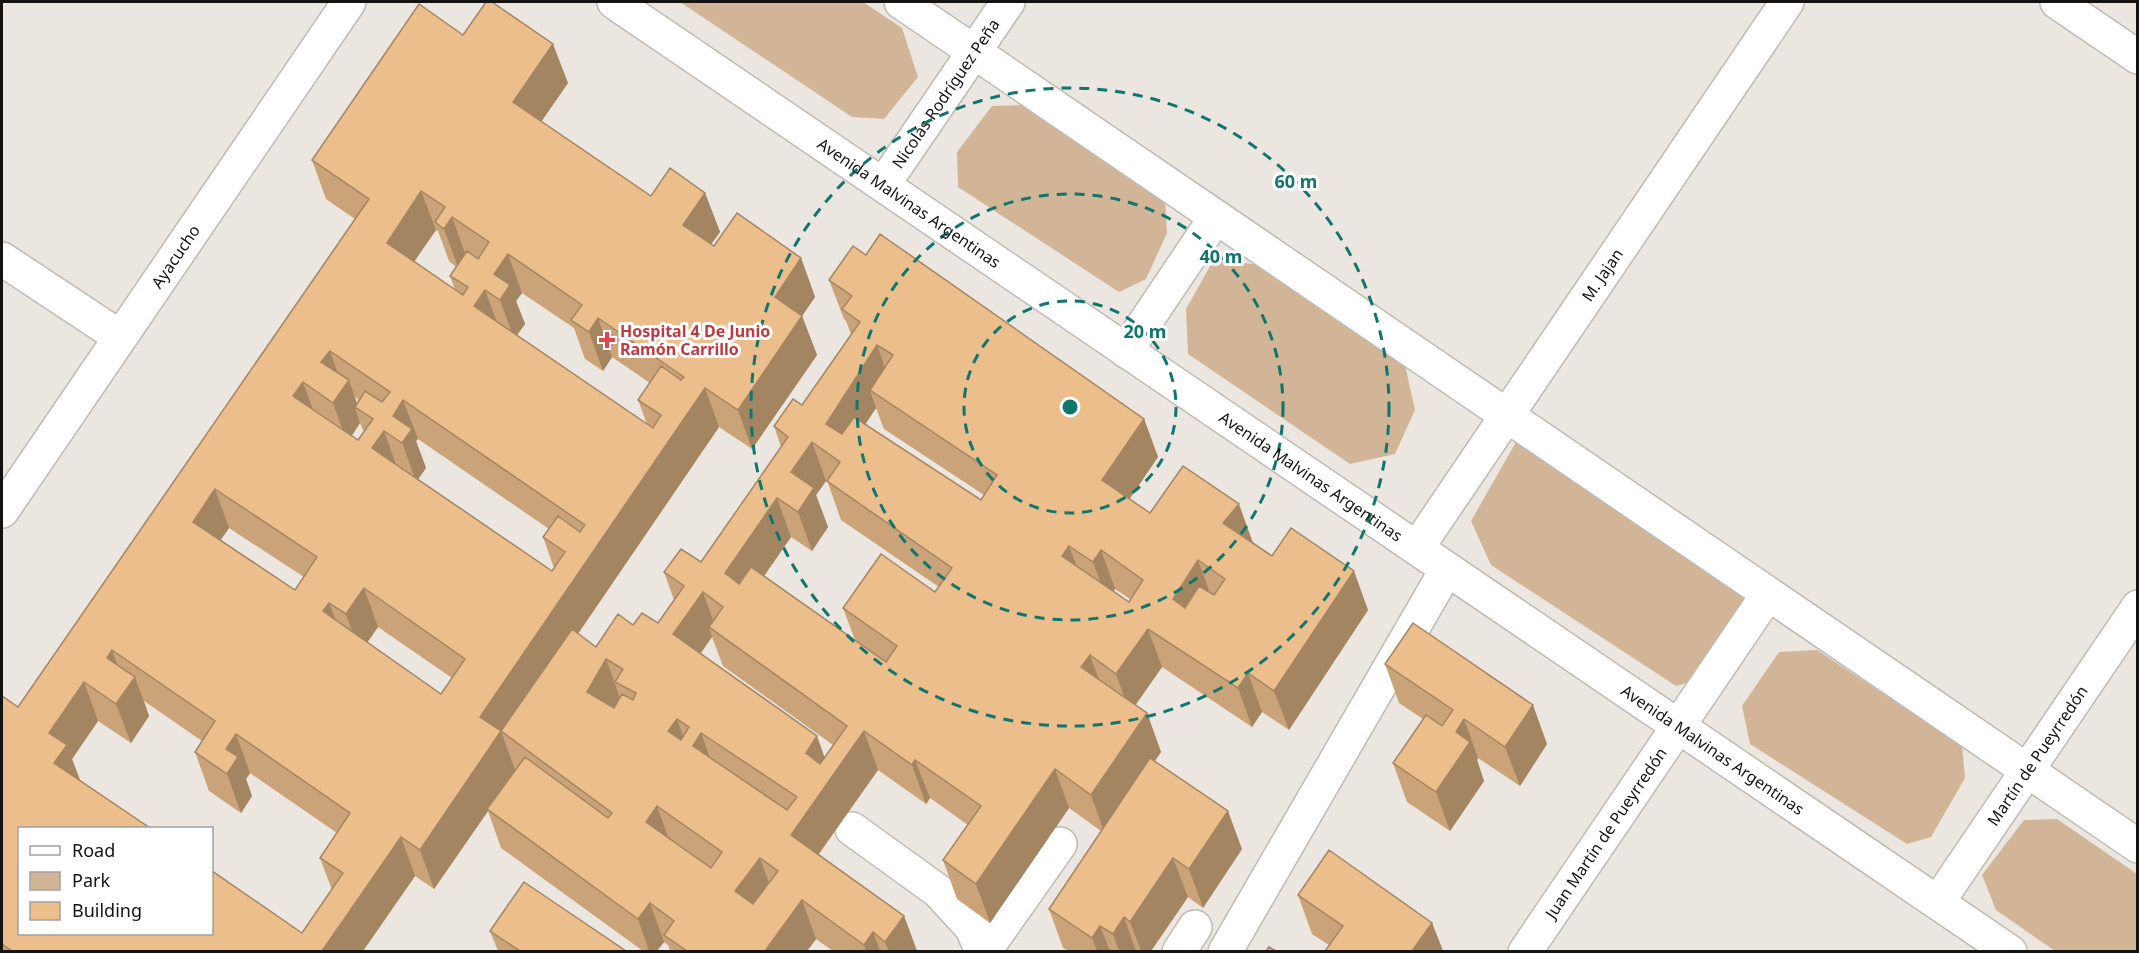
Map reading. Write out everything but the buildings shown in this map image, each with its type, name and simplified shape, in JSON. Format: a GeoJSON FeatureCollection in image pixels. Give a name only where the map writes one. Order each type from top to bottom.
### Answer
{"type":"FeatureCollection","features":[{"type":"Feature","properties":{"kind":"main road","name":"Ayacucho"},"geometry":{"type":"LineString","coordinates":[[2,511],[348,2]]}},
{"type":"Feature","properties":{"kind":"main road","name":"Avenida Malvinas Argentinas"},"geometry":{"type":"LineString","coordinates":[[614,2],[2010,951]]}},
{"type":"Feature","properties":{"kind":"main road"},"geometry":{"type":"LineString","coordinates":[[901,2],[2138,846]]}},
{"type":"Feature","properties":{"kind":"main road","name":"Nicolás Rodríguez Peña"},"geometry":{"type":"LineString","coordinates":[[884,185],[1008,2]]}},
{"type":"Feature","properties":{"kind":"main road","name":"M. Jajan"},"geometry":{"type":"LineString","coordinates":[[1416,548],[1787,2]]}},
{"type":"Feature","properties":{"kind":"main road"},"geometry":{"type":"LineString","coordinates":[[2057,2],[2138,57]]}},
{"type":"Feature","properties":{"kind":"main road"},"geometry":{"type":"LineString","coordinates":[[1126,351],[1216,217]]}},
{"type":"Feature","properties":{"kind":"main road"},"geometry":{"type":"LineString","coordinates":[[2,259],[120,337]]}},
{"type":"Feature","properties":{"kind":"main road"},"geometry":{"type":"LineString","coordinates":[[1225,951],[1447,568]]}},
{"type":"Feature","properties":{"kind":"main road","name":"Juan Martín de Pueyrredón"},"geometry":{"type":"LineString","coordinates":[[1526,951],[1768,594]]}},
{"type":"Feature","properties":{"kind":"main road","name":"Martín de Pueyrredón"},"geometry":{"type":"LineString","coordinates":[[1938,902],[2138,607]]}},
{"type":"Feature","properties":{"kind":"main road"},"geometry":{"type":"LineString","coordinates":[[852,829],[938,891],[972,928],[983,951],[1060,844]]}},
{"type":"Feature","properties":{"kind":"green space"},"geometry":{"type":"Polygon","coordinates":[[[680,2],[863,2],[902,28],[918,77],[884,119],[852,117],[680,2]]]}},
{"type":"Feature","properties":{"kind":"green space"},"geometry":{"type":"Polygon","coordinates":[[[1026,105],[1165,200],[1167,233],[1146,279],[1119,292],[958,187],[957,152],[992,106],[1026,105]]]}},
{"type":"Feature","properties":{"kind":"green space"},"geometry":{"type":"Polygon","coordinates":[[[1213,261],[1255,264],[1405,365],[1415,410],[1395,454],[1350,464],[1188,354],[1186,309],[1213,261]]]}},
{"type":"Feature","properties":{"kind":"green space"},"geometry":{"type":"Polygon","coordinates":[[[1516,442],[1749,601],[1700,679],[1676,686],[1491,565],[1471,521],[1516,442]]]}},
{"type":"Feature","properties":{"kind":"green space"},"geometry":{"type":"Polygon","coordinates":[[[1817,650],[1962,746],[1965,778],[1931,837],[1907,844],[1750,744],[1742,706],[1779,652],[1817,650]]]}},
{"type":"Feature","properties":{"kind":"green space"},"geometry":{"type":"Polygon","coordinates":[[[2057,819],[2137,874],[2137,951],[2055,951],[1996,910],[1982,875],[2024,820],[2057,819]]]}},
{"type":"Feature","properties":{"kind":"place","name":"Hospital 4 De Junio Ramón Carrillo"},"geometry":{"type":"Point","coordinates":[607,340]}}]}
